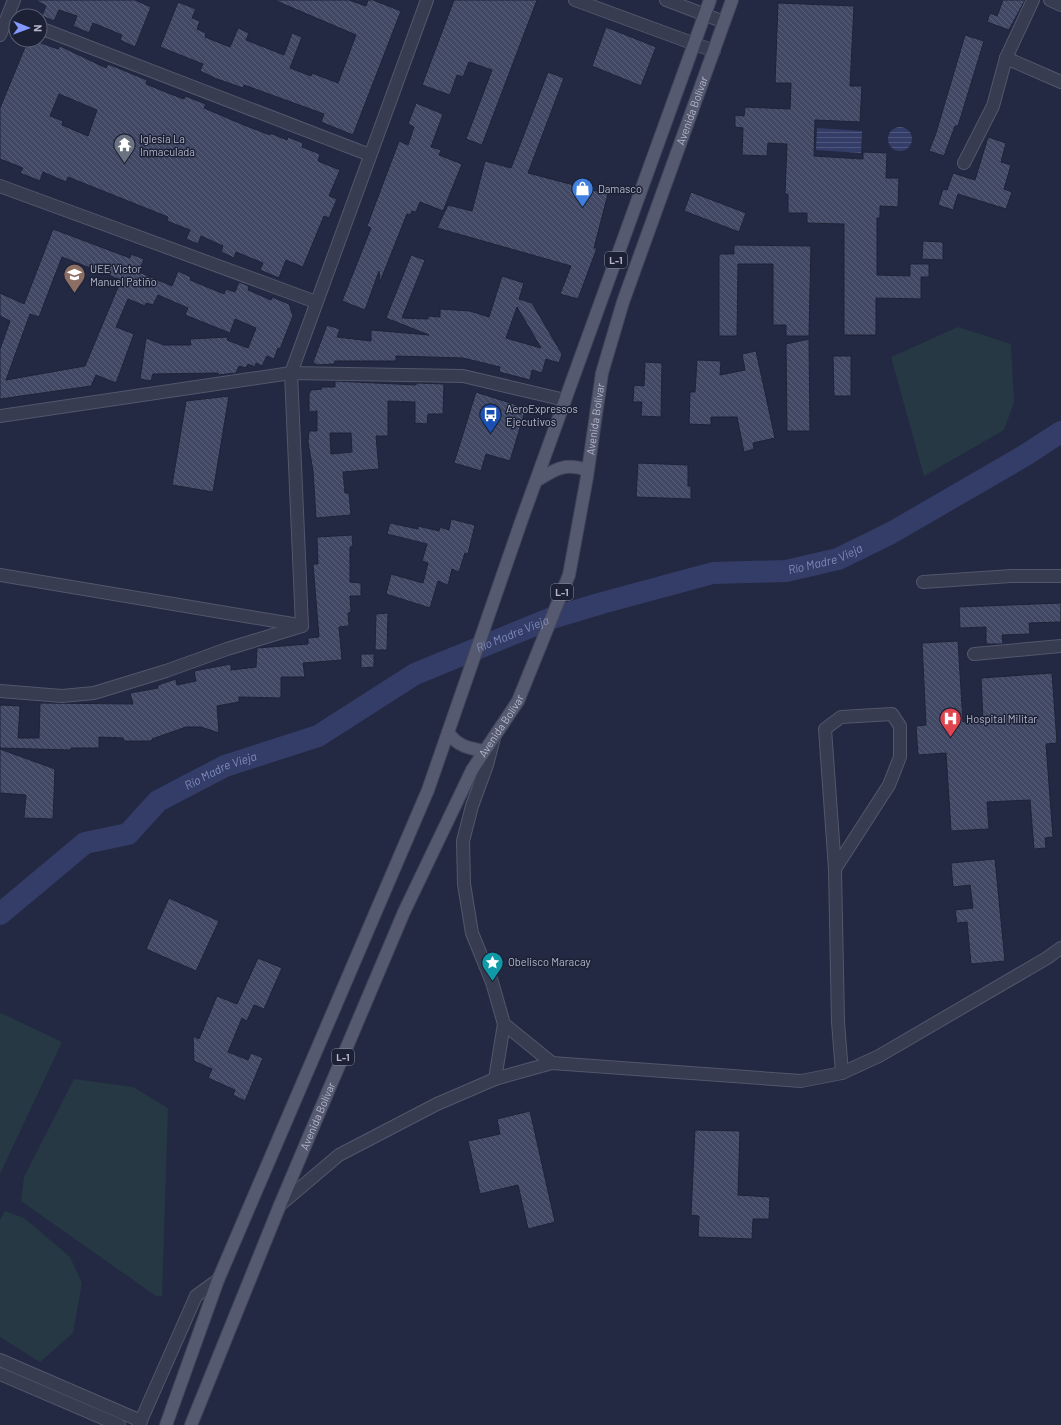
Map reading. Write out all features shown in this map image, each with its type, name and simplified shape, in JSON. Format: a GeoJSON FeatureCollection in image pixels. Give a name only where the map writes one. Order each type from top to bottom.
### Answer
{"type":"FeatureCollection","features":[{"type":"Feature","properties":{"kind":"main road","name":"Avenida Bolívar"},"geometry":{"type":"LineString","coordinates":[[166,1425],[218,1280],[428,790],[522,519],[710,0]]}},
{"type":"Feature","properties":{"kind":"main road","name":"Avenida Bolívar"},"geometry":{"type":"LineString","coordinates":[[191,1425],[280,1205],[404,912],[472,770],[518,701],[569,575],[587,473],[602,373],[623,302],[732,0]]}},
{"type":"Feature","properties":{"kind":"main road"},"geometry":{"type":"LineString","coordinates":[[536,481],[556,469],[571,465],[587,473]]}},
{"type":"Feature","properties":{"kind":"main road"},"geometry":{"type":"LineString","coordinates":[[448,732],[460,745],[484,751]]}},
{"type":"Feature","properties":{"kind":"street"},"geometry":{"type":"LineString","coordinates":[[575,0],[714,51]]}},
{"type":"Feature","properties":{"kind":"street"},"geometry":{"type":"LineString","coordinates":[[666,0],[724,22]]}},
{"type":"Feature","properties":{"kind":"street"},"geometry":{"type":"LineString","coordinates":[[964,163],[993,106],[1006,58],[1033,0]]}},
{"type":"Feature","properties":{"kind":"street"},"geometry":{"type":"LineString","coordinates":[[1050,0],[1061,5]]}},
{"type":"Feature","properties":{"kind":"street"},"geometry":{"type":"LineString","coordinates":[[302,626],[291,373],[370,155],[423,1]]}},
{"type":"Feature","properties":{"kind":"street"},"geometry":{"type":"LineString","coordinates":[[0,35],[8,23]]}},
{"type":"Feature","properties":{"kind":"street"},"geometry":{"type":"LineString","coordinates":[[48,31],[370,155]]}},
{"type":"Feature","properties":{"kind":"street"},"geometry":{"type":"LineString","coordinates":[[1006,58],[1061,82]]}},
{"type":"Feature","properties":{"kind":"street"},"geometry":{"type":"LineString","coordinates":[[0,186],[316,302]]}},
{"type":"Feature","properties":{"kind":"street"},"geometry":{"type":"LineString","coordinates":[[0,416],[291,373],[463,376],[565,400]]}},
{"type":"Feature","properties":{"kind":"street"},"geometry":{"type":"LineString","coordinates":[[0,575],[302,626]]}},
{"type":"Feature","properties":{"kind":"street"},"geometry":{"type":"LineString","coordinates":[[923,582],[1010,576],[1061,576]]}},
{"type":"Feature","properties":{"kind":"street"},"geometry":{"type":"LineString","coordinates":[[0,691],[62,696],[94,693],[302,626]]}},
{"type":"Feature","properties":{"kind":"street"},"geometry":{"type":"LineString","coordinates":[[974,654],[1061,646]]}},
{"type":"Feature","properties":{"kind":"street"},"geometry":{"type":"LineString","coordinates":[[835,869],[889,785],[900,757],[900,726],[892,714],[841,717],[825,729],[835,869],[838,1022],[842,1073]]}},
{"type":"Feature","properties":{"kind":"street"},"geometry":{"type":"LineString","coordinates":[[495,734],[487,765],[472,806],[463,841],[464,884],[472,933],[492,982],[504,1024],[495,1079]]}},
{"type":"Feature","properties":{"kind":"street"},"geometry":{"type":"LineString","coordinates":[[280,1205],[339,1155],[437,1104],[495,1079],[552,1063],[801,1081],[842,1073],[879,1056],[1061,948]]}},
{"type":"Feature","properties":{"kind":"street"},"geometry":{"type":"LineString","coordinates":[[504,1024],[552,1063]]}},
{"type":"Feature","properties":{"kind":"street"},"geometry":{"type":"LineString","coordinates":[[0,1360],[140,1423],[196,1296],[218,1280]]}},
{"type":"Feature","properties":{"kind":"street"},"geometry":{"type":"LineString","coordinates":[[0,1374],[119,1425]]}},
{"type":"Feature","properties":{"kind":"shaded area"},"geometry":{"type":"Polygon","coordinates":[[[958,327],[1011,344],[1014,402],[1004,430],[924,476],[891,357],[958,327]]]}},
{"type":"Feature","properties":{"kind":"shaded area"},"geometry":{"type":"Polygon","coordinates":[[[1,1013],[62,1042],[0,1174],[0,1014],[1,1013]]]}},
{"type":"Feature","properties":{"kind":"shaded area"},"geometry":{"type":"Polygon","coordinates":[[[74,1079],[133,1087],[168,1108],[162,1296],[156,1296],[21,1201],[24,1177],[74,1079]]]}},
{"type":"Feature","properties":{"kind":"shaded area"},"geometry":{"type":"Polygon","coordinates":[[[5,1211],[24,1218],[70,1257],[82,1283],[73,1333],[40,1362],[0,1337],[0,1220],[5,1211]]]}},
{"type":"Feature","properties":{"kind":"water"},"geometry":{"type":"Polygon","coordinates":[[[895,127],[905,127],[912,134],[912,144],[905,151],[895,151],[888,144],[888,134],[895,127]]]}},
{"type":"Feature","properties":{"kind":"water"},"geometry":{"type":"Polygon","coordinates":[[[817,128],[862,131],[861,153],[816,150],[817,128]]]}},
{"type":"Feature","properties":{"kind":"building"},"geometry":{"type":"Polygon","coordinates":[[[35,0],[135,0],[151,7],[135,47],[120,40],[122,35],[93,23],[89,33],[73,26],[77,16],[59,10],[54,21],[48,18],[48,8],[45,8],[46,6],[35,0]]]}},
{"type":"Feature","properties":{"kind":"building"},"geometry":{"type":"Polygon","coordinates":[[[274,0],[349,0],[366,6],[368,0],[373,0],[401,11],[353,135],[321,122],[324,114],[244,85],[243,88],[217,79],[200,71],[203,64],[160,47],[178,2],[196,9],[192,18],[200,21],[197,29],[206,33],[205,37],[230,47],[238,28],[249,33],[246,40],[284,55],[292,33],[302,37],[290,68],[311,76],[312,73],[338,83],[356,35],[274,0]]]}},
{"type":"Feature","properties":{"kind":"building"},"geometry":{"type":"Polygon","coordinates":[[[454,0],[537,0],[482,145],[466,139],[492,70],[469,62],[463,77],[457,75],[450,95],[422,85],[454,0]]]}},
{"type":"Feature","properties":{"kind":"building"},"geometry":{"type":"Polygon","coordinates":[[[1003,0],[1025,0],[1009,30],[987,22],[990,13],[997,16],[1003,0]]]}},
{"type":"Feature","properties":{"kind":"building"},"geometry":{"type":"Polygon","coordinates":[[[778,3],[854,6],[850,86],[862,86],[860,122],[815,120],[814,156],[863,159],[863,152],[887,153],[886,178],[899,178],[898,207],[880,206],[880,218],[877,218],[877,275],[910,276],[910,264],[929,264],[929,277],[921,277],[921,299],[876,298],[876,335],[844,335],[844,224],[807,223],[807,213],[788,213],[788,194],[785,194],[787,144],[768,143],[767,156],[742,155],[743,128],[735,127],[735,115],[744,116],[745,107],[790,109],[791,83],[775,83],[778,3]]]}},
{"type":"Feature","properties":{"kind":"building"},"geometry":{"type":"Polygon","coordinates":[[[606,27],[656,47],[641,86],[592,66],[606,27]]]}},
{"type":"Feature","properties":{"kind":"building"},"geometry":{"type":"Polygon","coordinates":[[[965,35],[984,41],[958,126],[955,126],[944,156],[929,151],[936,133],[965,35]]]}},
{"type":"Feature","properties":{"kind":"building"},"geometry":{"type":"Polygon","coordinates":[[[48,45],[58,49],[60,46],[106,68],[108,64],[147,80],[146,84],[184,99],[185,96],[206,104],[204,108],[270,135],[270,133],[287,140],[288,137],[303,143],[302,147],[320,154],[318,161],[340,170],[329,196],[337,199],[329,218],[324,216],[303,267],[286,260],[279,278],[260,270],[263,263],[236,252],[234,258],[221,252],[223,246],[201,236],[198,244],[186,239],[190,230],[167,221],[168,217],[68,177],[66,182],[43,172],[40,181],[20,173],[23,168],[0,159],[0,108],[25,48],[48,48],[48,45]],[[59,94],[50,116],[63,121],[62,125],[88,136],[97,110],[59,94]]]}},
{"type":"Feature","properties":{"kind":"building"},"geometry":{"type":"Polygon","coordinates":[[[548,72],[564,78],[528,173],[608,194],[594,248],[597,248],[578,299],[560,294],[571,266],[437,228],[448,205],[472,211],[485,161],[511,168],[548,72]]]}},
{"type":"Feature","properties":{"kind":"building"},"geometry":{"type":"Polygon","coordinates":[[[416,103],[443,114],[431,147],[441,150],[439,155],[462,164],[443,211],[420,202],[416,212],[412,211],[410,215],[407,214],[380,282],[379,271],[365,310],[342,301],[371,228],[367,226],[399,141],[408,145],[414,127],[408,124],[416,103]]]}},
{"type":"Feature","properties":{"kind":"building"},"geometry":{"type":"Polygon","coordinates":[[[988,137],[1006,143],[1001,162],[1011,165],[1004,189],[1012,192],[1006,209],[958,194],[953,210],[938,205],[943,189],[947,190],[953,173],[975,180],[988,137]]]}},
{"type":"Feature","properties":{"kind":"building"},"geometry":{"type":"Polygon","coordinates":[[[691,192],[746,213],[739,232],[684,211],[691,192]]]}},
{"type":"Feature","properties":{"kind":"building"},"geometry":{"type":"Polygon","coordinates":[[[53,229],[130,258],[131,254],[144,259],[139,272],[172,286],[178,271],[191,277],[190,280],[224,294],[226,289],[235,292],[239,282],[249,286],[248,290],[271,300],[272,297],[289,304],[293,316],[280,349],[278,348],[274,359],[267,356],[262,366],[256,363],[255,367],[248,364],[246,368],[239,366],[236,373],[218,375],[218,373],[153,374],[151,381],[140,379],[146,338],[164,345],[191,345],[190,339],[228,337],[227,340],[248,348],[256,328],[235,319],[230,333],[185,315],[188,308],[158,295],[153,305],[146,303],[145,306],[128,299],[116,327],[134,334],[116,383],[96,375],[91,386],[0,399],[0,349],[10,321],[0,316],[0,293],[24,304],[53,229]],[[62,257],[39,317],[30,314],[6,380],[85,366],[121,280],[62,257]]]}},
{"type":"Feature","properties":{"kind":"building"},"geometry":{"type":"Polygon","coordinates":[[[923,241],[943,242],[943,260],[922,259],[923,241]]]}},
{"type":"Feature","properties":{"kind":"building"},"geometry":{"type":"Polygon","coordinates":[[[734,245],[811,246],[809,336],[786,336],[786,325],[773,325],[773,264],[738,264],[737,336],[719,336],[719,254],[734,254],[734,245]]]}},
{"type":"Feature","properties":{"kind":"building"},"geometry":{"type":"Polygon","coordinates":[[[411,255],[425,260],[402,318],[428,319],[428,316],[440,317],[440,309],[470,311],[489,317],[502,276],[524,283],[519,299],[532,303],[562,354],[559,363],[546,359],[542,373],[532,370],[530,380],[499,372],[500,367],[463,358],[396,356],[396,361],[335,361],[334,364],[317,365],[313,362],[327,325],[340,329],[337,337],[371,341],[371,330],[429,335],[386,318],[411,255]],[[517,307],[506,338],[541,348],[517,307]]]}},
{"type":"Feature","properties":{"kind":"building"},"geometry":{"type":"Polygon","coordinates":[[[809,339],[810,431],[787,431],[786,344],[809,339]]]}},
{"type":"Feature","properties":{"kind":"building"},"geometry":{"type":"Polygon","coordinates":[[[756,351],[775,438],[753,443],[754,449],[744,452],[737,417],[711,417],[711,425],[689,424],[690,392],[695,392],[697,360],[721,361],[720,375],[745,370],[742,354],[756,351]]]}},
{"type":"Feature","properties":{"kind":"building"},"geometry":{"type":"Polygon","coordinates":[[[833,356],[851,356],[851,396],[834,396],[833,356]]]}},
{"type":"Feature","properties":{"kind":"building"},"geometry":{"type":"Polygon","coordinates":[[[645,362],[662,363],[661,417],[641,416],[642,402],[633,402],[634,385],[644,386],[645,362]]]}},
{"type":"Feature","properties":{"kind":"building"},"geometry":{"type":"Polygon","coordinates":[[[335,381],[416,385],[416,383],[444,384],[443,414],[428,414],[427,424],[415,423],[415,402],[388,401],[388,436],[376,436],[379,469],[343,472],[345,493],[349,493],[351,515],[316,518],[313,471],[308,442],[309,431],[317,431],[317,411],[309,412],[309,394],[311,390],[322,389],[321,387],[335,387],[335,381]],[[330,433],[331,454],[352,452],[351,433],[330,433]]]}},
{"type":"Feature","properties":{"kind":"building"},"geometry":{"type":"Polygon","coordinates":[[[476,392],[526,408],[510,461],[486,454],[481,471],[454,463],[476,392]]]}},
{"type":"Feature","properties":{"kind":"building"},"geometry":{"type":"Polygon","coordinates":[[[229,396],[213,492],[172,485],[186,401],[229,396]]]}},
{"type":"Feature","properties":{"kind":"building"},"geometry":{"type":"Polygon","coordinates":[[[638,463],[688,465],[688,486],[691,486],[691,499],[636,497],[638,463]]]}},
{"type":"Feature","properties":{"kind":"building"},"geometry":{"type":"Polygon","coordinates":[[[451,519],[475,525],[468,554],[465,553],[459,572],[452,569],[448,585],[438,581],[430,608],[386,594],[391,574],[423,583],[428,563],[422,561],[427,544],[387,534],[390,523],[418,529],[418,526],[439,531],[440,527],[449,530],[451,519]]]}},
{"type":"Feature","properties":{"kind":"building"},"geometry":{"type":"Polygon","coordinates":[[[352,535],[353,546],[350,547],[350,582],[361,583],[361,596],[350,596],[351,612],[348,613],[349,626],[339,627],[342,660],[303,663],[305,677],[281,677],[281,698],[239,697],[239,702],[217,706],[219,733],[201,727],[186,727],[152,739],[152,741],[124,741],[123,738],[99,737],[99,748],[71,748],[71,750],[0,748],[0,705],[20,706],[18,738],[39,738],[40,703],[133,704],[130,693],[158,688],[158,685],[176,679],[177,685],[196,681],[194,671],[231,664],[231,670],[256,667],[257,648],[308,644],[308,638],[319,637],[313,564],[318,564],[317,537],[352,535]]]}},
{"type":"Feature","properties":{"kind":"building"},"geometry":{"type":"Polygon","coordinates":[[[1061,603],[1061,622],[1029,623],[1030,634],[1002,635],[1003,644],[986,644],[986,627],[960,628],[959,607],[1061,603]]]}},
{"type":"Feature","properties":{"kind":"building"},"geometry":{"type":"Polygon","coordinates":[[[388,613],[387,650],[375,650],[376,614],[388,613]]]}},
{"type":"Feature","properties":{"kind":"building"},"geometry":{"type":"Polygon","coordinates":[[[958,641],[963,722],[983,721],[981,678],[1052,673],[1057,743],[1046,744],[1053,837],[1045,838],[1046,848],[1034,849],[1030,800],[987,802],[989,829],[951,831],[946,753],[918,755],[916,726],[926,725],[922,643],[958,641]]]}},
{"type":"Feature","properties":{"kind":"building"},"geometry":{"type":"Polygon","coordinates":[[[361,654],[374,654],[374,667],[361,668],[361,654]]]}},
{"type":"Feature","properties":{"kind":"building"},"geometry":{"type":"Polygon","coordinates":[[[0,749],[55,769],[53,819],[24,818],[26,795],[0,793],[0,749]]]}},
{"type":"Feature","properties":{"kind":"building"},"geometry":{"type":"Polygon","coordinates":[[[995,859],[1005,961],[971,964],[967,922],[957,923],[955,910],[973,908],[970,885],[953,887],[951,863],[995,859]]]}},
{"type":"Feature","properties":{"kind":"building"},"geometry":{"type":"Polygon","coordinates":[[[169,898],[219,921],[196,971],[146,949],[169,898]]]}},
{"type":"Feature","properties":{"kind":"building"},"geometry":{"type":"Polygon","coordinates":[[[258,958],[282,968],[264,1009],[254,1005],[247,1021],[242,1018],[228,1052],[248,1060],[251,1053],[263,1058],[245,1101],[233,1095],[235,1090],[208,1078],[212,1069],[194,1061],[193,1036],[199,1039],[217,996],[237,1004],[258,958]]]}},
{"type":"Feature","properties":{"kind":"building"},"geometry":{"type":"Polygon","coordinates":[[[530,1111],[555,1222],[528,1229],[518,1185],[480,1194],[468,1141],[500,1134],[497,1119],[530,1111]]]}},
{"type":"Feature","properties":{"kind":"building"},"geometry":{"type":"Polygon","coordinates":[[[695,1130],[740,1131],[738,1195],[770,1197],[769,1219],[753,1219],[752,1239],[698,1237],[699,1216],[691,1215],[695,1130]]]}},
{"type":"Feature","properties":{"kind":"waterway","name":"Río Madre Vieja"},"geometry":{"type":"LineString","coordinates":[[0,914],[85,843],[128,834],[158,801],[225,766],[318,736],[415,674],[552,618],[602,603],[713,573],[786,571],[838,559],[891,533],[1024,456],[1061,432]]}},
{"type":"Feature","properties":{"kind":"place","name":"Iglesia La Inmaculada"},"geometry":{"type":"Point","coordinates":[124,164]}},
{"type":"Feature","properties":{"kind":"place","name":"Damasco"},"geometry":{"type":"Point","coordinates":[583,208]}},
{"type":"Feature","properties":{"kind":"place","name":"UEE Victor Manuel Patiño"},"geometry":{"type":"Point","coordinates":[75,294]}},
{"type":"Feature","properties":{"kind":"place","name":"AeroExpressos Ejecutivos"},"geometry":{"type":"Point","coordinates":[491,434]}},
{"type":"Feature","properties":{"kind":"place","name":"Hospital Militar"},"geometry":{"type":"Point","coordinates":[951,738]}},
{"type":"Feature","properties":{"kind":"place","name":"Obelisco Maracay"},"geometry":{"type":"Point","coordinates":[492,982]}}]}
